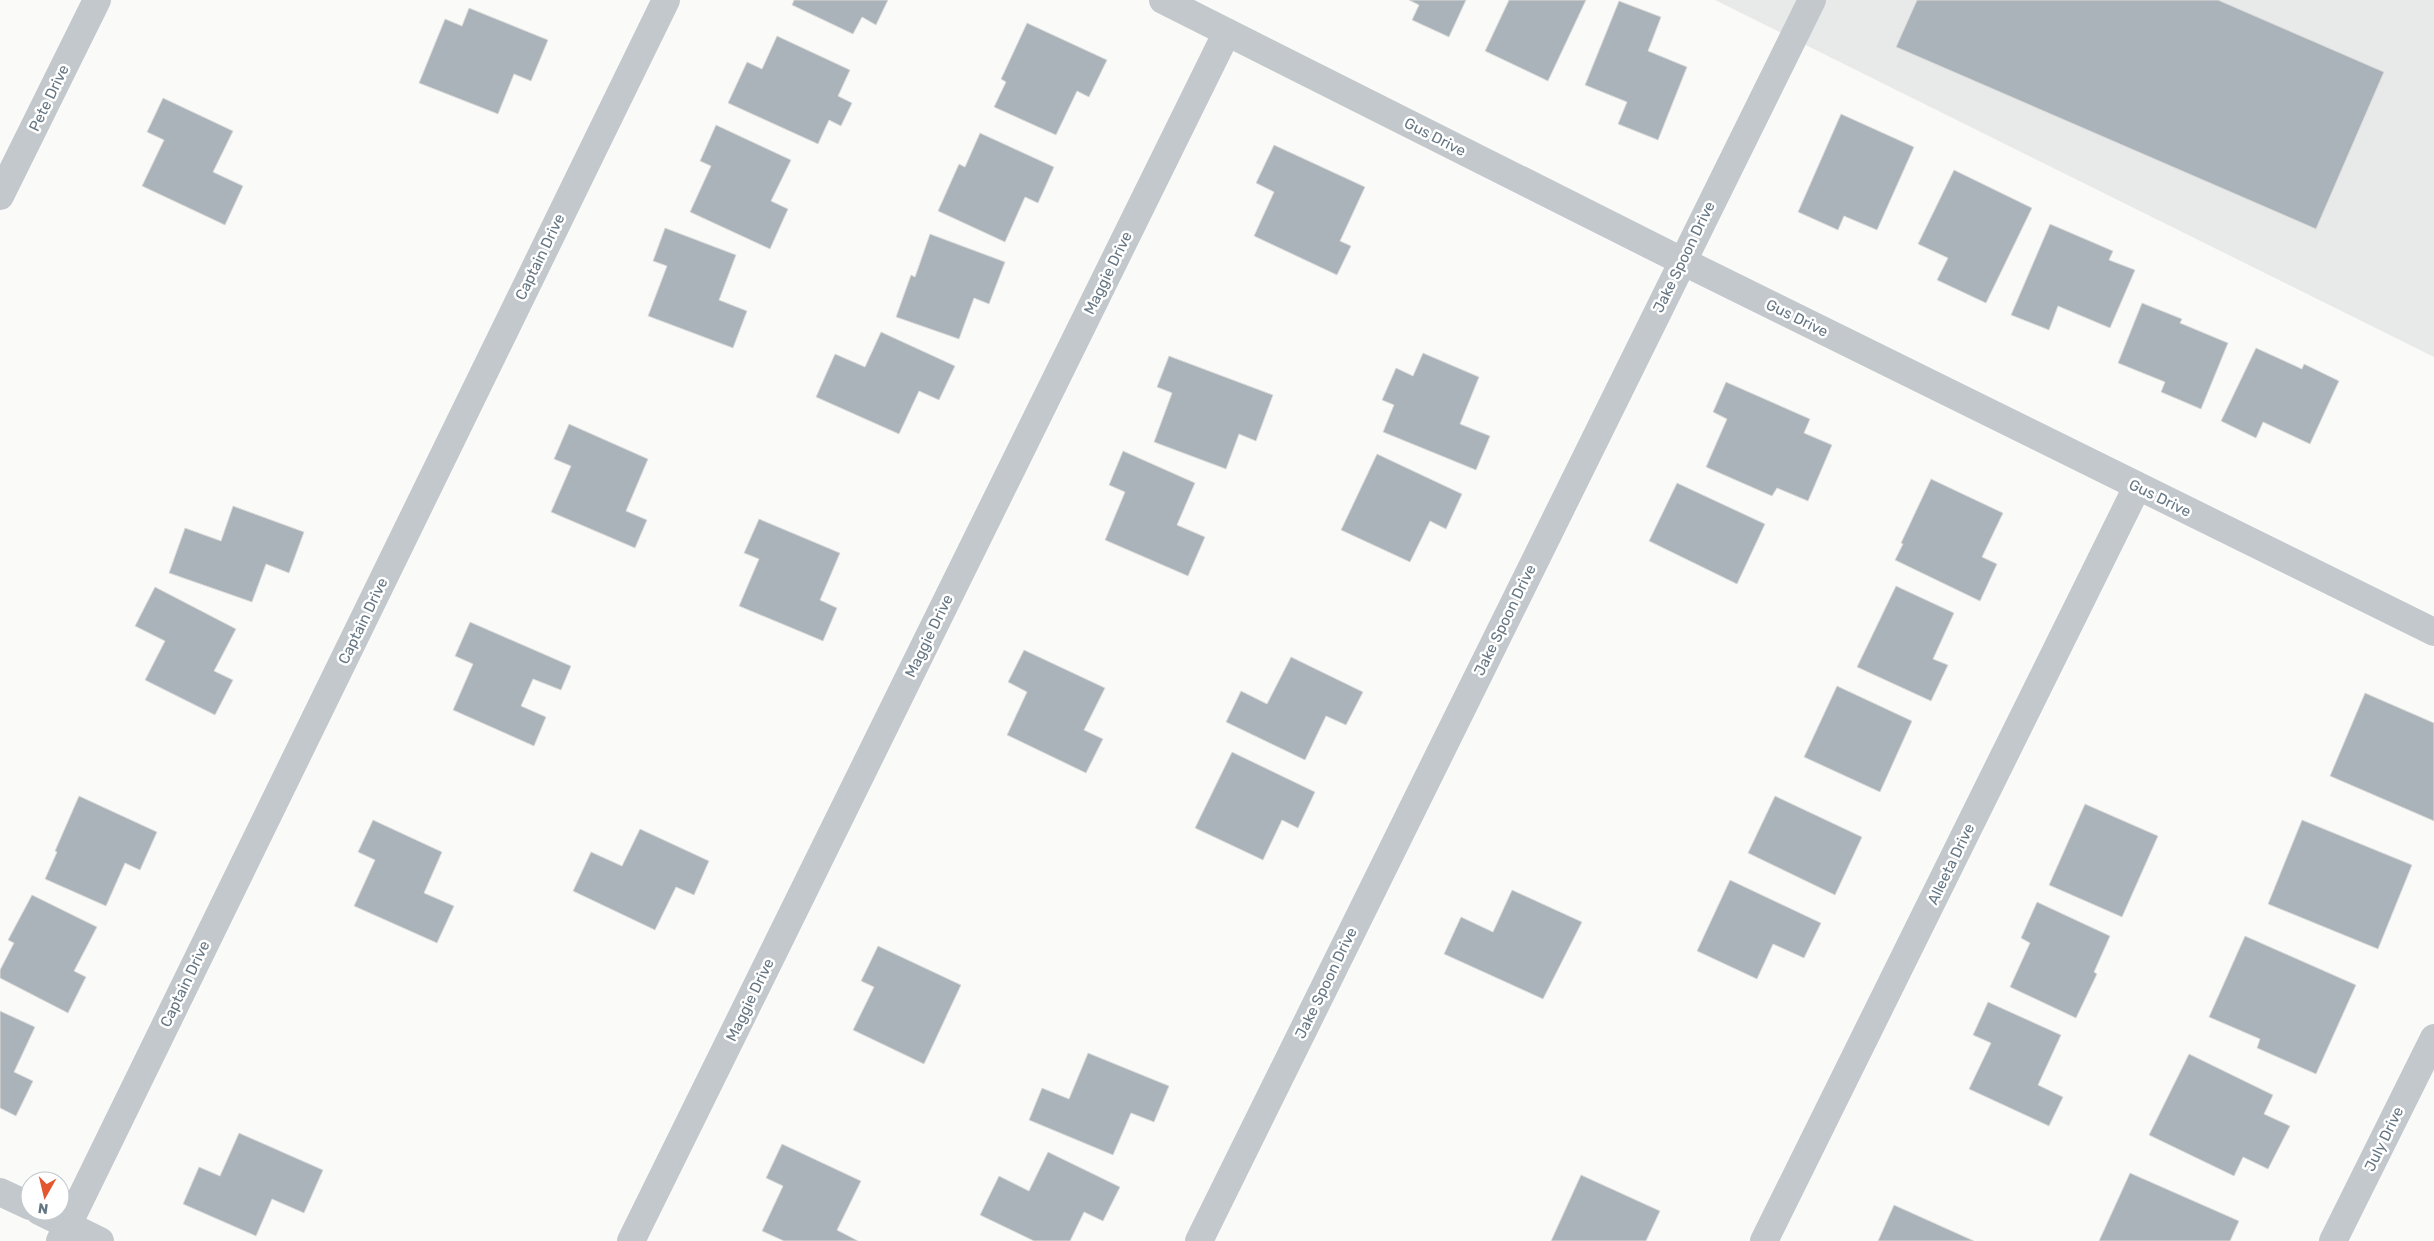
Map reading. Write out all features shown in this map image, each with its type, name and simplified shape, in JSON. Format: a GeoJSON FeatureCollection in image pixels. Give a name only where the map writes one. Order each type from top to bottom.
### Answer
{"type":"FeatureCollection","features":[{"type":"Feature","properties":{"kind":"street","name":"Pete Drive"},"geometry":{"type":"LineString","coordinates":[[0,196],[97,0]]}},
{"type":"Feature","properties":{"kind":"street","name":"Captain Drive"},"geometry":{"type":"LineString","coordinates":[[64,1233],[666,0]]}},
{"type":"Feature","properties":{"kind":"street","name":"Gus Drive"},"geometry":{"type":"LineString","coordinates":[[1163,0],[1682,261],[2434,632]]}},
{"type":"Feature","properties":{"kind":"street","name":"Jake Spoon Drive"},"geometry":{"type":"LineString","coordinates":[[1199,1241],[1812,0]]}},
{"type":"Feature","properties":{"kind":"street","name":"Maggie Drive"},"geometry":{"type":"LineString","coordinates":[[631,1241],[1227,32]]}},
{"type":"Feature","properties":{"kind":"street","name":"Alleeta Drive"},"geometry":{"type":"LineString","coordinates":[[1764,1241],[2137,487]]}},
{"type":"Feature","properties":{"kind":"street","name":"July Drive"},"geometry":{"type":"LineString","coordinates":[[2333,1241],[2434,1038]]}},
{"type":"Feature","properties":{"kind":"street"},"geometry":{"type":"LineString","coordinates":[[0,1192],[20,1201]]}},
{"type":"Feature","properties":{"kind":"street"},"geometry":{"type":"LineString","coordinates":[[50,1221],[64,1233],[100,1241]]}},
{"type":"Feature","properties":{"kind":"shaded area"},"geometry":{"type":"Polygon","coordinates":[[[1715,0],[2434,0],[2434,357],[1715,0]]]}},
{"type":"Feature","properties":{"kind":"building"},"geometry":{"type":"Polygon","coordinates":[[[794,0],[888,0],[876,25],[862,17],[853,34],[792,5],[794,0]]]}},
{"type":"Feature","properties":{"kind":"building"},"geometry":{"type":"Polygon","coordinates":[[[1409,0],[1466,0],[1449,37],[1412,20],[1419,5],[1409,0]]]}},
{"type":"Feature","properties":{"kind":"building"},"geometry":{"type":"Polygon","coordinates":[[[1509,0],[1586,0],[1548,81],[1485,51],[1509,0]]]}},
{"type":"Feature","properties":{"kind":"building"},"geometry":{"type":"Polygon","coordinates":[[[1917,0],[2218,0],[2384,72],[2316,229],[1896,47],[1917,0]]]}},
{"type":"Feature","properties":{"kind":"building"},"geometry":{"type":"Polygon","coordinates":[[[1619,1],[1661,17],[1648,51],[1687,67],[1658,140],[1618,124],[1627,102],[1585,85],[1619,1]]]}},
{"type":"Feature","properties":{"kind":"building"},"geometry":{"type":"Polygon","coordinates":[[[469,8],[548,40],[531,81],[514,74],[498,114],[419,83],[445,19],[462,26],[469,8]]]}},
{"type":"Feature","properties":{"kind":"building"},"geometry":{"type":"Polygon","coordinates":[[[1027,23],[1107,60],[1089,97],[1077,91],[1056,135],[994,107],[1006,82],[1001,79],[1027,23]]]}},
{"type":"Feature","properties":{"kind":"building"},"geometry":{"type":"Polygon","coordinates":[[[777,36],[850,70],[838,96],[852,103],[841,126],[829,120],[818,144],[728,103],[747,62],[762,69],[777,36]]]}},
{"type":"Feature","properties":{"kind":"building"},"geometry":{"type":"Polygon","coordinates":[[[163,98],[233,131],[213,172],[243,186],[225,225],[142,186],[164,140],[147,132],[163,98]]]}},
{"type":"Feature","properties":{"kind":"building"},"geometry":{"type":"Polygon","coordinates":[[[1841,114],[1914,147],[1877,230],[1844,216],[1838,230],[1798,212],[1841,114]]]}},
{"type":"Feature","properties":{"kind":"building"},"geometry":{"type":"Polygon","coordinates":[[[716,125],[791,160],[771,201],[788,209],[770,249],[690,212],[711,166],[700,161],[716,125]]]}},
{"type":"Feature","properties":{"kind":"building"},"geometry":{"type":"Polygon","coordinates":[[[980,133],[1054,167],[1038,203],[1025,197],[1005,242],[938,211],[959,164],[965,167],[980,133]]]}},
{"type":"Feature","properties":{"kind":"building"},"geometry":{"type":"Polygon","coordinates":[[[1274,145],[1365,187],[1340,241],[1351,246],[1337,275],[1254,236],[1274,192],[1256,183],[1274,145]]]}},
{"type":"Feature","properties":{"kind":"building"},"geometry":{"type":"Polygon","coordinates":[[[1954,170],[2032,208],[1986,303],[1937,280],[1948,258],[1918,244],[1954,170]]]}},
{"type":"Feature","properties":{"kind":"building"},"geometry":{"type":"Polygon","coordinates":[[[2050,224],[2113,251],[2109,260],[2135,270],[2110,328],[2058,306],[2049,330],[2011,315],[2050,224]]]}},
{"type":"Feature","properties":{"kind":"building"},"geometry":{"type":"Polygon","coordinates":[[[665,228],[736,255],[719,300],[747,311],[733,348],[648,316],[667,266],[653,261],[665,228]]]}},
{"type":"Feature","properties":{"kind":"building"},"geometry":{"type":"Polygon","coordinates":[[[930,234],[1005,262],[989,304],[974,298],[959,339],[896,317],[911,275],[915,277],[930,234]]]}},
{"type":"Feature","properties":{"kind":"building"},"geometry":{"type":"Polygon","coordinates":[[[2142,303],[2182,319],[2180,323],[2228,343],[2201,409],[2161,392],[2165,382],[2118,363],[2142,303]]]}},
{"type":"Feature","properties":{"kind":"building"},"geometry":{"type":"Polygon","coordinates":[[[881,332],[955,366],[939,400],[919,391],[899,434],[816,397],[835,354],[865,367],[881,332]]]}},
{"type":"Feature","properties":{"kind":"building"},"geometry":{"type":"Polygon","coordinates":[[[2256,348],[2302,369],[2304,364],[2339,381],[2310,444],[2263,422],[2256,438],[2221,421],[2256,348]]]}},
{"type":"Feature","properties":{"kind":"building"},"geometry":{"type":"Polygon","coordinates":[[[1423,353],[1479,377],[1460,424],[1490,436],[1476,470],[1383,432],[1394,405],[1382,400],[1396,368],[1413,376],[1423,353]]]}},
{"type":"Feature","properties":{"kind":"building"},"geometry":{"type":"Polygon","coordinates":[[[1169,356],[1273,395],[1256,441],[1239,434],[1226,469],[1154,442],[1172,393],[1157,387],[1169,356]]]}},
{"type":"Feature","properties":{"kind":"building"},"geometry":{"type":"Polygon","coordinates":[[[1726,382],[1810,419],[1804,433],[1832,445],[1808,501],[1777,488],[1772,496],[1706,467],[1727,419],[1713,412],[1726,382]]]}},
{"type":"Feature","properties":{"kind":"building"},"geometry":{"type":"Polygon","coordinates":[[[569,424],[648,459],[626,511],[647,520],[635,548],[551,512],[571,466],[554,459],[569,424]]]}},
{"type":"Feature","properties":{"kind":"building"},"geometry":{"type":"Polygon","coordinates":[[[1123,451],[1195,483],[1177,525],[1205,537],[1188,576],[1105,540],[1125,492],[1109,485],[1123,451]]]}},
{"type":"Feature","properties":{"kind":"building"},"geometry":{"type":"Polygon","coordinates":[[[1377,454],[1462,494],[1446,529],[1430,521],[1410,562],[1341,530],[1377,454]]]}},
{"type":"Feature","properties":{"kind":"building"},"geometry":{"type":"Polygon","coordinates":[[[1931,479],[2003,513],[1982,557],[1997,564],[1980,601],[1895,560],[1931,479]]]}},
{"type":"Feature","properties":{"kind":"building"},"geometry":{"type":"Polygon","coordinates":[[[1677,483],[1765,524],[1737,584],[1649,541],[1677,483]]]}},
{"type":"Feature","properties":{"kind":"building"},"geometry":{"type":"Polygon","coordinates":[[[233,506],[304,532],[289,573],[266,564],[252,602],[169,573],[185,528],[221,541],[233,506]]]}},
{"type":"Feature","properties":{"kind":"building"},"geometry":{"type":"Polygon","coordinates":[[[759,519],[840,553],[820,600],[837,608],[823,641],[739,606],[759,559],[744,553],[759,519]]]}},
{"type":"Feature","properties":{"kind":"building"},"geometry":{"type":"Polygon","coordinates":[[[1896,586],[1954,613],[1933,659],[1948,665],[1931,701],[1857,667],[1896,586]]]}},
{"type":"Feature","properties":{"kind":"building"},"geometry":{"type":"Polygon","coordinates":[[[155,587],[236,629],[214,671],[233,680],[215,715],[145,680],[165,641],[135,626],[155,587]]]}},
{"type":"Feature","properties":{"kind":"building"},"geometry":{"type":"Polygon","coordinates":[[[470,622],[571,666],[561,690],[533,679],[521,706],[546,717],[534,746],[453,710],[473,664],[455,656],[470,622]]]}},
{"type":"Feature","properties":{"kind":"building"},"geometry":{"type":"Polygon","coordinates":[[[1024,650],[1105,688],[1084,730],[1103,739],[1086,773],[1007,735],[1027,692],[1008,682],[1024,650]]]}},
{"type":"Feature","properties":{"kind":"building"},"geometry":{"type":"Polygon","coordinates":[[[1291,657],[1363,692],[1346,725],[1326,716],[1305,760],[1226,722],[1241,691],[1267,704],[1291,657]]]}},
{"type":"Feature","properties":{"kind":"building"},"geometry":{"type":"Polygon","coordinates":[[[1837,686],[1912,721],[1880,792],[1804,757],[1837,686]]]}},
{"type":"Feature","properties":{"kind":"building"},"geometry":{"type":"Polygon","coordinates":[[[2365,693],[2434,723],[2434,821],[2330,776],[2365,693]]]}},
{"type":"Feature","properties":{"kind":"building"},"geometry":{"type":"Polygon","coordinates":[[[1232,752],[1315,792],[1298,828],[1282,820],[1263,860],[1195,828],[1232,752]]]}},
{"type":"Feature","properties":{"kind":"building"},"geometry":{"type":"Polygon","coordinates":[[[79,796],[157,832],[140,870],[125,863],[106,906],[45,879],[79,796]]]}},
{"type":"Feature","properties":{"kind":"building"},"geometry":{"type":"Polygon","coordinates":[[[1775,796],[1862,837],[1835,895],[1748,853],[1775,796]]]}},
{"type":"Feature","properties":{"kind":"building"},"geometry":{"type":"Polygon","coordinates":[[[2085,804],[2158,836],[2122,917],[2049,885],[2085,804]]]}},
{"type":"Feature","properties":{"kind":"building"},"geometry":{"type":"Polygon","coordinates":[[[373,820],[442,852],[424,893],[454,906],[437,943],[354,906],[375,860],[358,852],[373,820]]]}},
{"type":"Feature","properties":{"kind":"building"},"geometry":{"type":"Polygon","coordinates":[[[2302,820],[2412,865],[2378,949],[2268,904],[2302,820]]]}},
{"type":"Feature","properties":{"kind":"building"},"geometry":{"type":"Polygon","coordinates":[[[640,829],[709,861],[694,895],[676,887],[655,930],[573,891],[591,852],[622,866],[640,829]]]}},
{"type":"Feature","properties":{"kind":"building"},"geometry":{"type":"Polygon","coordinates":[[[1730,880],[1821,923],[1804,958],[1773,944],[1757,979],[1697,951],[1730,880]]]}},
{"type":"Feature","properties":{"kind":"building"},"geometry":{"type":"Polygon","coordinates":[[[1512,890],[1582,922],[1543,999],[1444,954],[1461,917],[1493,932],[1512,890]]]}},
{"type":"Feature","properties":{"kind":"building"},"geometry":{"type":"Polygon","coordinates":[[[32,895],[97,927],[74,971],[86,977],[68,1013],[0,978],[0,970],[14,943],[8,940],[32,895]]]}},
{"type":"Feature","properties":{"kind":"building"},"geometry":{"type":"Polygon","coordinates":[[[2037,902],[2110,936],[2094,972],[2097,974],[2076,1018],[2010,987],[2030,943],[2021,938],[2037,902]]]}},
{"type":"Feature","properties":{"kind":"building"},"geometry":{"type":"Polygon","coordinates":[[[2245,936],[2356,985],[2316,1074],[2257,1048],[2260,1039],[2209,1017],[2245,936]]]}},
{"type":"Feature","properties":{"kind":"building"},"geometry":{"type":"Polygon","coordinates":[[[878,946],[961,985],[924,1064],[853,1030],[874,987],[861,981],[878,946]]]}},
{"type":"Feature","properties":{"kind":"building"},"geometry":{"type":"Polygon","coordinates":[[[1988,1002],[2061,1035],[2038,1085],[2063,1097],[2049,1126],[1969,1089],[1991,1043],[1973,1035],[1988,1002]]]}},
{"type":"Feature","properties":{"kind":"building"},"geometry":{"type":"Polygon","coordinates":[[[0,1011],[35,1027],[14,1072],[33,1081],[16,1116],[0,1108],[0,1011]]]}},
{"type":"Feature","properties":{"kind":"building"},"geometry":{"type":"Polygon","coordinates":[[[1088,1053],[1169,1086],[1154,1122],[1131,1113],[1113,1155],[1029,1120],[1042,1088],[1069,1099],[1088,1053]]]}},
{"type":"Feature","properties":{"kind":"building"},"geometry":{"type":"Polygon","coordinates":[[[2189,1054],[2273,1095],[2264,1114],[2290,1126],[2268,1169],[2243,1157],[2234,1176],[2149,1135],[2189,1054]]]}},
{"type":"Feature","properties":{"kind":"building"},"geometry":{"type":"Polygon","coordinates":[[[239,1133],[323,1170],[304,1213],[272,1199],[256,1236],[183,1204],[199,1167],[220,1176],[239,1133]]]}},
{"type":"Feature","properties":{"kind":"building"},"geometry":{"type":"Polygon","coordinates":[[[782,1144],[861,1181],[837,1230],[858,1241],[784,1241],[762,1231],[783,1186],[766,1178],[782,1144]]]}},
{"type":"Feature","properties":{"kind":"building"},"geometry":{"type":"Polygon","coordinates":[[[1048,1152],[1120,1187],[1103,1221],[1084,1212],[1070,1241],[1034,1241],[980,1215],[999,1176],[1029,1191],[1048,1152]]]}},
{"type":"Feature","properties":{"kind":"building"},"geometry":{"type":"Polygon","coordinates":[[[2130,1173],[2239,1221],[2230,1241],[2099,1241],[2130,1173]]]}},
{"type":"Feature","properties":{"kind":"building"},"geometry":{"type":"Polygon","coordinates":[[[1581,1175],[1660,1211],[1646,1241],[1551,1241],[1581,1175]]]}},
{"type":"Feature","properties":{"kind":"building"},"geometry":{"type":"Polygon","coordinates":[[[1894,1205],[1974,1241],[1878,1241],[1894,1205]]]}}]}
